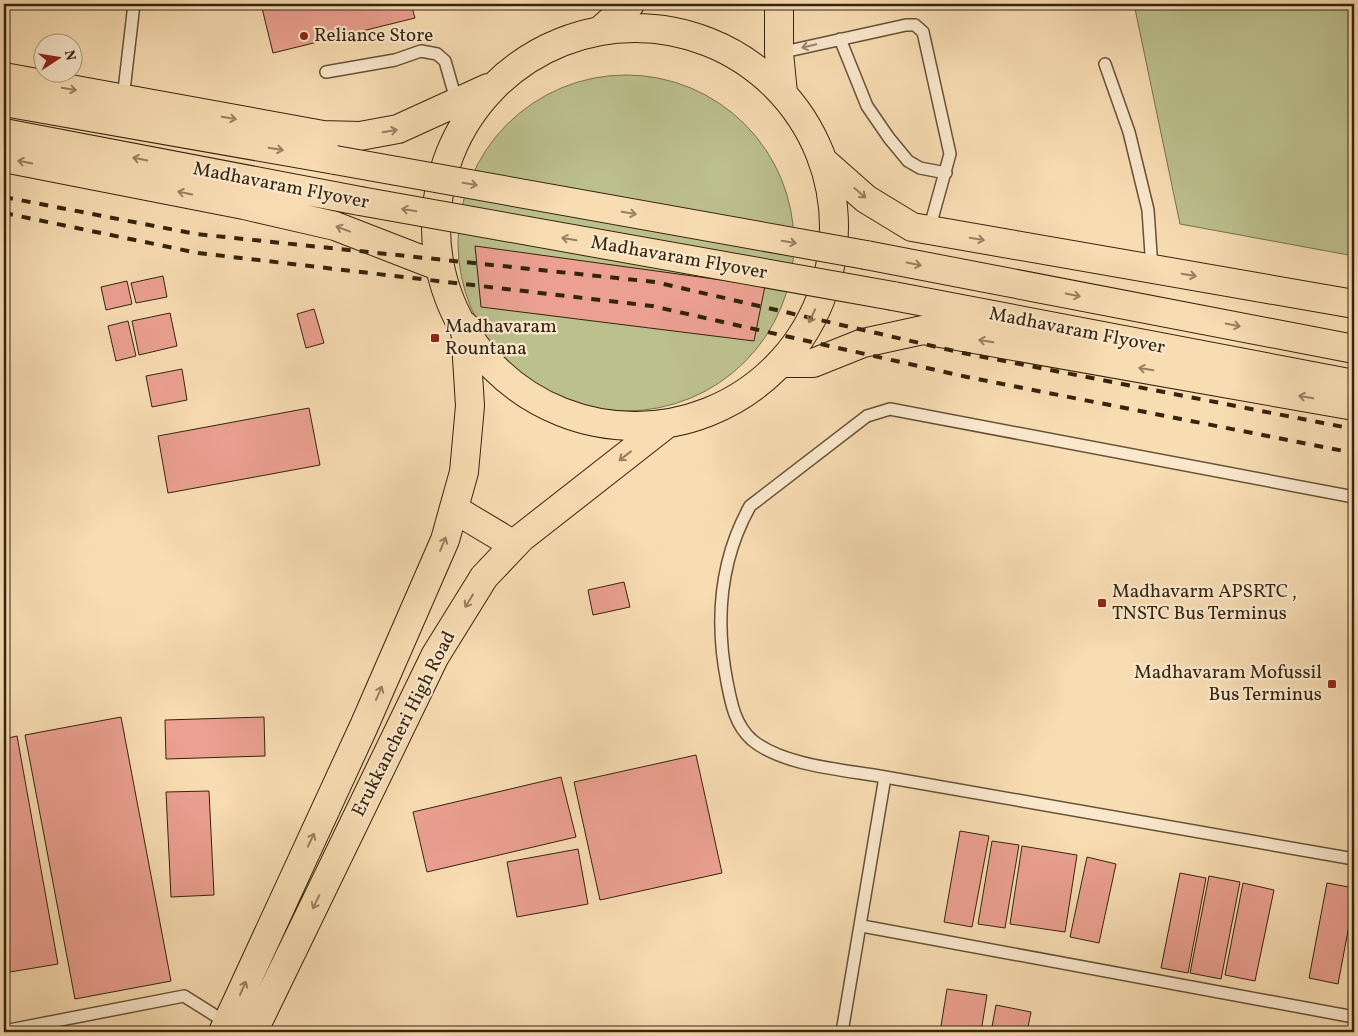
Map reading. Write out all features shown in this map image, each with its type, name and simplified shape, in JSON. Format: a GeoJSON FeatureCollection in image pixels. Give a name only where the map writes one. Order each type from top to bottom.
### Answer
{"type":"FeatureCollection","features":[{"type":"Feature","properties":{"kind":"main road"},"geometry":{"type":"LineString","coordinates":[[603,28],[630,4]]}},
{"type":"Feature","properties":{"kind":"main road"},"geometry":{"type":"LineString","coordinates":[[779,4],[779,53],[783,92]]}},
{"type":"Feature","properties":{"kind":"main road"},"geometry":{"type":"LineString","coordinates":[[4,77],[323,134],[360,136],[398,129],[457,103],[489,87],[540,49],[603,28],[669,29],[731,51],[783,92],[807,125],[823,161],[834,214],[830,268],[812,318],[782,363],[728,404],[664,426],[604,426],[547,408],[498,373],[464,326],[438,266],[436,202],[453,140],[489,87]]}},
{"type":"Feature","properties":{"kind":"main road","name":"Madhavaram Flyover"},"geometry":{"type":"LineString","coordinates":[[4,102],[866,255],[1354,349]]}},
{"type":"Feature","properties":{"kind":"main road","name":"Madhavaram Flyover"},"geometry":{"type":"LineString","coordinates":[[4,133],[360,201],[893,296],[1354,384]]}},
{"type":"Feature","properties":{"kind":"main road"},"geometry":{"type":"LineString","coordinates":[[4,158],[244,205],[334,226],[438,266]]}},
{"type":"Feature","properties":{"kind":"main road"},"geometry":{"type":"LineString","coordinates":[[823,161],[866,199],[912,227],[1354,304]]}},
{"type":"Feature","properties":{"kind":"main road"},"geometry":{"type":"LineString","coordinates":[[225,1028],[364,726],[445,540],[464,472],[470,406],[464,326]]}},
{"type":"Feature","properties":{"kind":"main road"},"geometry":{"type":"LineString","coordinates":[[782,363],[813,363],[863,343],[923,330],[1354,406]]}},
{"type":"Feature","properties":{"kind":"main road","name":"Erukkancheri High Road"},"geometry":{"type":"LineString","coordinates":[[253,1032],[435,656],[484,577],[514,545],[664,426]]}},
{"type":"Feature","properties":{"kind":"main road"},"geometry":{"type":"LineString","coordinates":[[454,509],[514,545]]}},
{"type":"Feature","properties":{"kind":"lane"},"geometry":{"type":"LineString","coordinates":[[123,99],[134,4]]}},
{"type":"Feature","properties":{"kind":"lane"},"geometry":{"type":"LineString","coordinates":[[779,53],[906,24],[915,25],[923,32],[950,154],[929,230]]}},
{"type":"Feature","properties":{"kind":"lane"},"geometry":{"type":"LineString","coordinates":[[840,40],[867,106],[889,138],[908,161],[920,168],[946,173]]}},
{"type":"Feature","properties":{"kind":"lane"},"geometry":{"type":"LineString","coordinates":[[326,72],[394,60],[421,51],[437,54],[446,62],[457,103]]}},
{"type":"Feature","properties":{"kind":"lane"},"geometry":{"type":"LineString","coordinates":[[1105,64],[1129,132],[1148,210],[1152,269]]}},
{"type":"Feature","properties":{"kind":"lane"},"geometry":{"type":"LineString","coordinates":[[1354,497],[890,410],[867,416],[750,506],[739,526],[723,587],[720,617],[721,653],[730,700],[738,724],[752,739],[770,752],[789,758],[885,777],[1354,859]]}},
{"type":"Feature","properties":{"kind":"lane"},"geometry":{"type":"LineString","coordinates":[[842,1032],[862,926],[885,777]]}},
{"type":"Feature","properties":{"kind":"lane"},"geometry":{"type":"LineString","coordinates":[[862,926],[1354,1017]]}},
{"type":"Feature","properties":{"kind":"lane"},"geometry":{"type":"LineString","coordinates":[[4,1030],[184,996],[225,1028]]}},
{"type":"Feature","properties":{"kind":"green space"},"geometry":{"type":"Polygon","coordinates":[[[1134,4],[1354,4],[1354,256],[1180,224],[1134,4]]]}},
{"type":"Feature","properties":{"kind":"green space"},"geometry":{"type":"Polygon","coordinates":[[[626,75],[659,78],[690,88],[719,103],[745,124],[766,150],[781,179],[791,210],[794,243],[791,276],[781,307],[766,336],[745,362],[719,383],[690,398],[659,408],[626,411],[593,408],[562,398],[533,383],[507,362],[486,336],[471,307],[461,276],[458,243],[461,210],[471,179],[486,150],[507,124],[533,103],[562,88],[593,78],[626,75]]]}},
{"type":"Feature","properties":{"kind":"building","name":"Reliance Store"},"geometry":{"type":"Polygon","coordinates":[[[261,4],[411,4],[415,18],[273,53],[261,4]]]}},
{"type":"Feature","properties":{"kind":"building"},"geometry":{"type":"Polygon","coordinates":[[[475,246],[765,286],[754,341],[481,307],[475,246]]]}},
{"type":"Feature","properties":{"kind":"building"},"geometry":{"type":"Polygon","coordinates":[[[163,276],[167,297],[136,303],[131,283],[163,276]]]}},
{"type":"Feature","properties":{"kind":"building"},"geometry":{"type":"Polygon","coordinates":[[[127,281],[132,304],[106,310],[101,287],[127,281]]]}},
{"type":"Feature","properties":{"kind":"building"},"geometry":{"type":"Polygon","coordinates":[[[314,309],[324,343],[306,348],[297,314],[314,309]]]}},
{"type":"Feature","properties":{"kind":"building"},"geometry":{"type":"Polygon","coordinates":[[[170,313],[177,346],[139,355],[132,321],[170,313]]]}},
{"type":"Feature","properties":{"kind":"building"},"geometry":{"type":"Polygon","coordinates":[[[128,321],[136,356],[116,361],[108,326],[128,321]]]}},
{"type":"Feature","properties":{"kind":"building"},"geometry":{"type":"Polygon","coordinates":[[[182,369],[187,400],[152,407],[146,376],[182,369]]]}},
{"type":"Feature","properties":{"kind":"building"},"geometry":{"type":"Polygon","coordinates":[[[309,408],[320,465],[168,493],[158,436],[309,408]]]}},
{"type":"Feature","properties":{"kind":"building"},"geometry":{"type":"Polygon","coordinates":[[[624,582],[630,607],[593,615],[588,590],[624,582]]]}},
{"type":"Feature","properties":{"kind":"building"},"geometry":{"type":"Polygon","coordinates":[[[121,717],[171,981],[75,999],[25,735],[121,717]]]}},
{"type":"Feature","properties":{"kind":"building"},"geometry":{"type":"Polygon","coordinates":[[[264,717],[265,756],[166,759],[165,720],[264,717]]]}},
{"type":"Feature","properties":{"kind":"building"},"geometry":{"type":"Polygon","coordinates":[[[17,736],[58,964],[4,973],[4,739],[17,736]]]}},
{"type":"Feature","properties":{"kind":"building"},"geometry":{"type":"Polygon","coordinates":[[[696,755],[722,873],[600,900],[574,782],[696,755]]]}},
{"type":"Feature","properties":{"kind":"building"},"geometry":{"type":"Polygon","coordinates":[[[561,777],[576,837],[427,872],[413,812],[561,777]]]}},
{"type":"Feature","properties":{"kind":"building"},"geometry":{"type":"Polygon","coordinates":[[[209,791],[214,895],[171,897],[166,792],[209,791]]]}},
{"type":"Feature","properties":{"kind":"building"},"geometry":{"type":"Polygon","coordinates":[[[960,831],[989,836],[972,927],[944,922],[960,831]]]}},
{"type":"Feature","properties":{"kind":"building"},"geometry":{"type":"Polygon","coordinates":[[[992,841],[1019,845],[1005,928],[978,924],[992,841]]]}},
{"type":"Feature","properties":{"kind":"building"},"geometry":{"type":"Polygon","coordinates":[[[1022,846],[1077,855],[1065,932],[1010,924],[1022,846]]]}},
{"type":"Feature","properties":{"kind":"building"},"geometry":{"type":"Polygon","coordinates":[[[578,849],[588,904],[517,917],[507,862],[578,849]]]}},
{"type":"Feature","properties":{"kind":"building"},"geometry":{"type":"Polygon","coordinates":[[[1087,857],[1116,864],[1099,943],[1070,937],[1087,857]]]}},
{"type":"Feature","properties":{"kind":"building"},"geometry":{"type":"Polygon","coordinates":[[[1180,873],[1206,878],[1188,973],[1161,968],[1180,873]]]}},
{"type":"Feature","properties":{"kind":"building"},"geometry":{"type":"Polygon","coordinates":[[[1209,876],[1240,882],[1221,979],[1190,973],[1209,876]]]}},
{"type":"Feature","properties":{"kind":"building"},"geometry":{"type":"Polygon","coordinates":[[[1243,883],[1274,890],[1255,981],[1225,975],[1243,883]]]}},
{"type":"Feature","properties":{"kind":"building"},"geometry":{"type":"Polygon","coordinates":[[[1327,883],[1354,888],[1354,899],[1338,984],[1309,978],[1327,883]]]}},
{"type":"Feature","properties":{"kind":"building"},"geometry":{"type":"Polygon","coordinates":[[[947,989],[987,995],[981,1032],[940,1032],[947,989]]]}},
{"type":"Feature","properties":{"kind":"building"},"geometry":{"type":"Polygon","coordinates":[[[996,1005],[1031,1012],[1027,1032],[991,1032],[996,1005]]]}},
{"type":"Feature","properties":{"kind":"railway"},"geometry":{"type":"LineString","coordinates":[[4,197],[196,234],[655,282],[963,353],[1354,429]]}},
{"type":"Feature","properties":{"kind":"railway"},"geometry":{"type":"LineString","coordinates":[[4,213],[198,253],[652,306],[967,377],[1354,453]]}},
{"type":"Feature","properties":{"kind":"place","name":"Reliance Store"},"geometry":{"type":"Point","coordinates":[304,36]}},
{"type":"Feature","properties":{"kind":"place","name":"Madhavaram Rountana"},"geometry":{"type":"Point","coordinates":[435,338]}},
{"type":"Feature","properties":{"kind":"place","name":"Madhavarm APSRTC , TNSTC Bus Terminus"},"geometry":{"type":"Point","coordinates":[1102,603]}},
{"type":"Feature","properties":{"kind":"place","name":"Madhavaram Mofussil Bus Terminus"},"geometry":{"type":"Point","coordinates":[1332,684]}}]}
